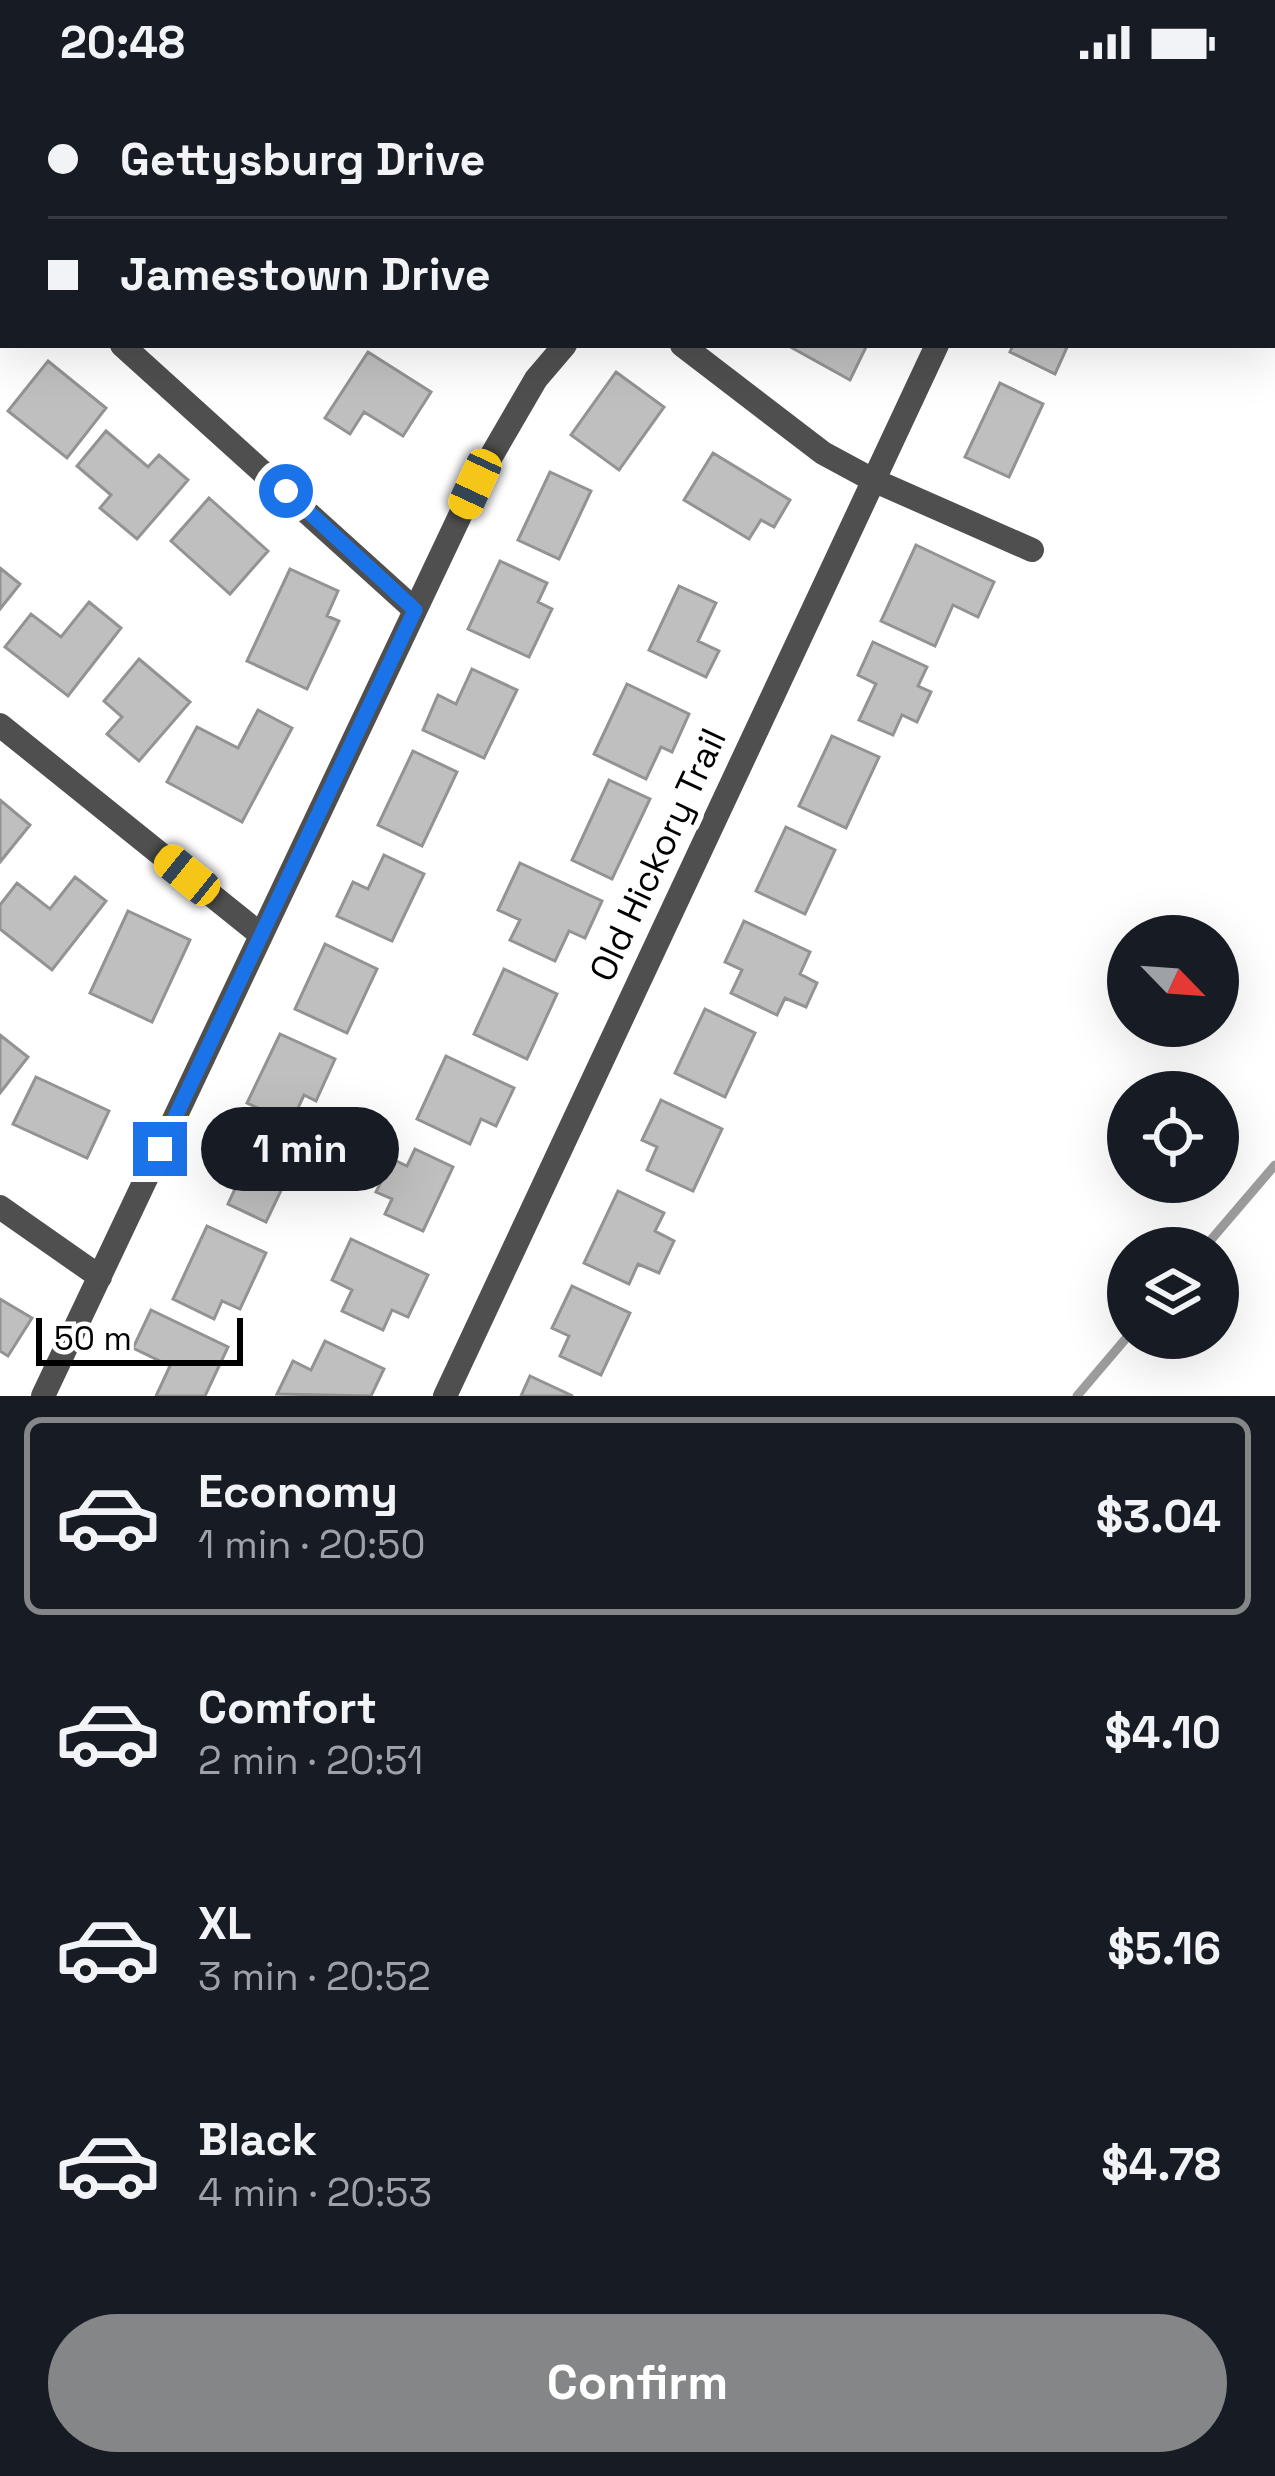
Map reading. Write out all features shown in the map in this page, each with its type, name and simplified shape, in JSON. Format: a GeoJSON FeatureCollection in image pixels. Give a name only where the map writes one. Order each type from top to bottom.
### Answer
{"type":"FeatureCollection","features":[{"type":"Feature","properties":{"kind":"street"},"geometry":{"type":"LineString","coordinates":[[125,348],[415,610]]}},
{"type":"Feature","properties":{"kind":"street"},"geometry":{"type":"LineString","coordinates":[[44,1396],[475,484],[536,379],[562,348]]}},
{"type":"Feature","properties":{"kind":"street"},"geometry":{"type":"LineString","coordinates":[[686,348],[823,454],[873,481],[1032,550]]}},
{"type":"Feature","properties":{"kind":"street","name":"Old Hickory Trail"},"geometry":{"type":"LineString","coordinates":[[445,1396],[937,348]]}},
{"type":"Feature","properties":{"kind":"street"},"geometry":{"type":"LineString","coordinates":[[0,725],[261,935]]}},
{"type":"Feature","properties":{"kind":"street"},"geometry":{"type":"LineString","coordinates":[[0,1208],[100,1277]]}},
{"type":"Feature","properties":{"kind":"building"},"geometry":{"type":"Polygon","coordinates":[[[792,348],[866,348],[850,380],[792,348]]]}},
{"type":"Feature","properties":{"kind":"building"},"geometry":{"type":"Polygon","coordinates":[[[1012,348],[1067,348],[1055,374],[1010,352],[1012,348]]]}},
{"type":"Feature","properties":{"kind":"building"},"geometry":{"type":"Polygon","coordinates":[[[368,352],[431,392],[403,436],[364,412],[350,434],[325,418],[368,352]]]}},
{"type":"Feature","properties":{"kind":"building"},"geometry":{"type":"Polygon","coordinates":[[[48,361],[106,408],[67,458],[8,411],[48,361]]]}},
{"type":"Feature","properties":{"kind":"building"},"geometry":{"type":"Polygon","coordinates":[[[616,372],[664,407],[619,470],[571,435],[616,372]]]}},
{"type":"Feature","properties":{"kind":"building"},"geometry":{"type":"Polygon","coordinates":[[[1000,383],[1043,404],[1009,477],[965,457],[1000,383]]]}},
{"type":"Feature","properties":{"kind":"building"},"geometry":{"type":"Polygon","coordinates":[[[106,431],[148,467],[159,455],[188,480],[137,539],[100,508],[111,495],[77,466],[106,431]]]}},
{"type":"Feature","properties":{"kind":"building"},"geometry":{"type":"Polygon","coordinates":[[[713,453],[790,500],[774,527],[761,520],[749,539],[684,500],[713,453]]]}},
{"type":"Feature","properties":{"kind":"building"},"geometry":{"type":"Polygon","coordinates":[[[550,472],[591,491],[559,559],[518,540],[550,472]]]}},
{"type":"Feature","properties":{"kind":"building"},"geometry":{"type":"Polygon","coordinates":[[[209,498],[268,551],[230,594],[171,541],[209,498]]]}},
{"type":"Feature","properties":{"kind":"building"},"geometry":{"type":"Polygon","coordinates":[[[916,545],[994,582],[978,617],[953,605],[935,646],[881,621],[916,545]]]}},
{"type":"Feature","properties":{"kind":"building"},"geometry":{"type":"Polygon","coordinates":[[[500,561],[547,583],[538,602],[552,609],[529,657],[468,629],[500,561]]]}},
{"type":"Feature","properties":{"kind":"building"},"geometry":{"type":"Polygon","coordinates":[[[0,568],[20,584],[0,609],[0,568]]]}},
{"type":"Feature","properties":{"kind":"building"},"geometry":{"type":"Polygon","coordinates":[[[290,569],[338,591],[327,616],[339,621],[307,689],[247,661],[290,569]]]}},
{"type":"Feature","properties":{"kind":"building"},"geometry":{"type":"Polygon","coordinates":[[[679,586],[716,603],[698,641],[719,651],[706,677],[649,650],[679,586]]]}},
{"type":"Feature","properties":{"kind":"building"},"geometry":{"type":"Polygon","coordinates":[[[89,602],[121,628],[68,696],[5,647],[31,614],[61,637],[89,602]]]}},
{"type":"Feature","properties":{"kind":"building"},"geometry":{"type":"Polygon","coordinates":[[[873,642],[927,667],[918,686],[931,692],[917,722],[902,715],[893,735],[859,720],[876,684],[858,675],[873,642]]]}},
{"type":"Feature","properties":{"kind":"building"},"geometry":{"type":"Polygon","coordinates":[[[139,659],[190,702],[139,761],[107,734],[122,717],[104,701],[139,659]]]}},
{"type":"Feature","properties":{"kind":"building"},"geometry":{"type":"Polygon","coordinates":[[[472,669],[517,690],[484,758],[423,730],[438,695],[456,704],[472,669]]]}},
{"type":"Feature","properties":{"kind":"building"},"geometry":{"type":"Polygon","coordinates":[[[627,684],[689,714],[672,752],[661,747],[646,779],[594,754],[627,684]]]}},
{"type":"Feature","properties":{"kind":"building"},"geometry":{"type":"Polygon","coordinates":[[[258,710],[292,728],[242,822],[167,782],[197,727],[238,748],[258,710]]]}},
{"type":"Feature","properties":{"kind":"building"},"geometry":{"type":"Polygon","coordinates":[[[832,736],[879,757],[846,828],[799,806],[832,736]]]}},
{"type":"Feature","properties":{"kind":"building"},"geometry":{"type":"Polygon","coordinates":[[[413,751],[457,772],[422,846],[378,825],[413,751]]]}},
{"type":"Feature","properties":{"kind":"building"},"geometry":{"type":"Polygon","coordinates":[[[609,780],[650,799],[612,879],[572,860],[609,780]]]}},
{"type":"Feature","properties":{"kind":"building"},"geometry":{"type":"Polygon","coordinates":[[[0,800],[30,825],[0,862],[0,800]]]}},
{"type":"Feature","properties":{"kind":"building"},"geometry":{"type":"Polygon","coordinates":[[[786,827],[835,850],[805,914],[756,891],[786,827]]]}},
{"type":"Feature","properties":{"kind":"building"},"geometry":{"type":"Polygon","coordinates":[[[384,855],[424,874],[392,941],[337,916],[353,882],[368,889],[384,855]]]}},
{"type":"Feature","properties":{"kind":"building"},"geometry":{"type":"Polygon","coordinates":[[[520,863],[602,901],[585,938],[569,931],[555,961],[510,940],[520,920],[498,910],[520,863]]]}},
{"type":"Feature","properties":{"kind":"building"},"geometry":{"type":"Polygon","coordinates":[[[75,877],[106,901],[52,970],[0,929],[0,905],[17,883],[50,909],[75,877]]]}},
{"type":"Feature","properties":{"kind":"building"},"geometry":{"type":"Polygon","coordinates":[[[128,911],[190,940],[152,1022],[90,993],[128,911]]]}},
{"type":"Feature","properties":{"kind":"building"},"geometry":{"type":"Polygon","coordinates":[[[744,921],[810,952],[800,974],[817,983],[806,1007],[785,998],[777,1015],[731,993],[742,970],[725,962],[744,921]]]}},
{"type":"Feature","properties":{"kind":"building"},"geometry":{"type":"Polygon","coordinates":[[[325,944],[377,969],[347,1033],[295,1009],[325,944]]]}},
{"type":"Feature","properties":{"kind":"building"},"geometry":{"type":"Polygon","coordinates":[[[504,969],[557,994],[527,1059],[474,1034],[504,969]]]}},
{"type":"Feature","properties":{"kind":"building"},"geometry":{"type":"Polygon","coordinates":[[[705,1009],[755,1033],[725,1097],[675,1073],[705,1009]]]}},
{"type":"Feature","properties":{"kind":"building"},"geometry":{"type":"Polygon","coordinates":[[[280,1034],[335,1059],[316,1101],[304,1095],[291,1123],[247,1103],[280,1034]]]}},
{"type":"Feature","properties":{"kind":"building"},"geometry":{"type":"Polygon","coordinates":[[[0,1035],[28,1057],[0,1093],[0,1035]]]}},
{"type":"Feature","properties":{"kind":"building"},"geometry":{"type":"Polygon","coordinates":[[[446,1056],[514,1088],[496,1126],[481,1119],[470,1144],[417,1119],[446,1056]]]}},
{"type":"Feature","properties":{"kind":"building"},"geometry":{"type":"Polygon","coordinates":[[[36,1077],[109,1111],[87,1158],[13,1124],[36,1077]]]}},
{"type":"Feature","properties":{"kind":"building"},"geometry":{"type":"Polygon","coordinates":[[[661,1100],[722,1129],[693,1191],[647,1170],[657,1147],[642,1140],[661,1100]]]}},
{"type":"Feature","properties":{"kind":"building"},"geometry":{"type":"Polygon","coordinates":[[[236,1133],[307,1167],[297,1188],[285,1182],[266,1222],[228,1204],[246,1165],[225,1155],[236,1133]]]}},
{"type":"Feature","properties":{"kind":"building"},"geometry":{"type":"Polygon","coordinates":[[[415,1149],[453,1167],[423,1231],[385,1214],[392,1199],[376,1192],[392,1159],[407,1166],[415,1149]]]}},
{"type":"Feature","properties":{"kind":"building"},"geometry":{"type":"Polygon","coordinates":[[[618,1191],[664,1213],[655,1231],[674,1241],[659,1273],[638,1264],[629,1284],[584,1263],[618,1191]]]}},
{"type":"Feature","properties":{"kind":"building"},"geometry":{"type":"Polygon","coordinates":[[[207,1226],[266,1253],[240,1309],[222,1301],[214,1319],[173,1299],[207,1226]]]}},
{"type":"Feature","properties":{"kind":"building"},"geometry":{"type":"Polygon","coordinates":[[[351,1239],[428,1275],[408,1317],[392,1310],[383,1330],[342,1311],[352,1290],[332,1280],[351,1239]]]}},
{"type":"Feature","properties":{"kind":"building"},"geometry":{"type":"Polygon","coordinates":[[[572,1286],[630,1313],[601,1375],[560,1356],[569,1336],[552,1328],[572,1286]]]}},
{"type":"Feature","properties":{"kind":"building"},"geometry":{"type":"Polygon","coordinates":[[[0,1299],[32,1318],[8,1356],[0,1351],[0,1299]]]}},
{"type":"Feature","properties":{"kind":"building"},"geometry":{"type":"Polygon","coordinates":[[[151,1310],[228,1347],[205,1396],[156,1396],[170,1366],[133,1348],[151,1310]]]}},
{"type":"Feature","properties":{"kind":"building"},"geometry":{"type":"Polygon","coordinates":[[[325,1341],[384,1369],[371,1396],[277,1394],[293,1361],[311,1370],[325,1341]]]}},
{"type":"Feature","properties":{"kind":"building"},"geometry":{"type":"Polygon","coordinates":[[[530,1376],[573,1396],[521,1396],[530,1376]]]}},
{"type":"Feature","properties":{"kind":"waterway"},"geometry":{"type":"LineString","coordinates":[[1222,1227],[1275,1165]]}},
{"type":"Feature","properties":{"kind":"waterway"},"geometry":{"type":"LineString","coordinates":[[1077,1396],[1108,1359]]}},
{"type":"Feature","properties":{"kind":"route"},"geometry":{"type":"LineString","coordinates":[[160,1149],[415,610],[286,491]]}}]}
